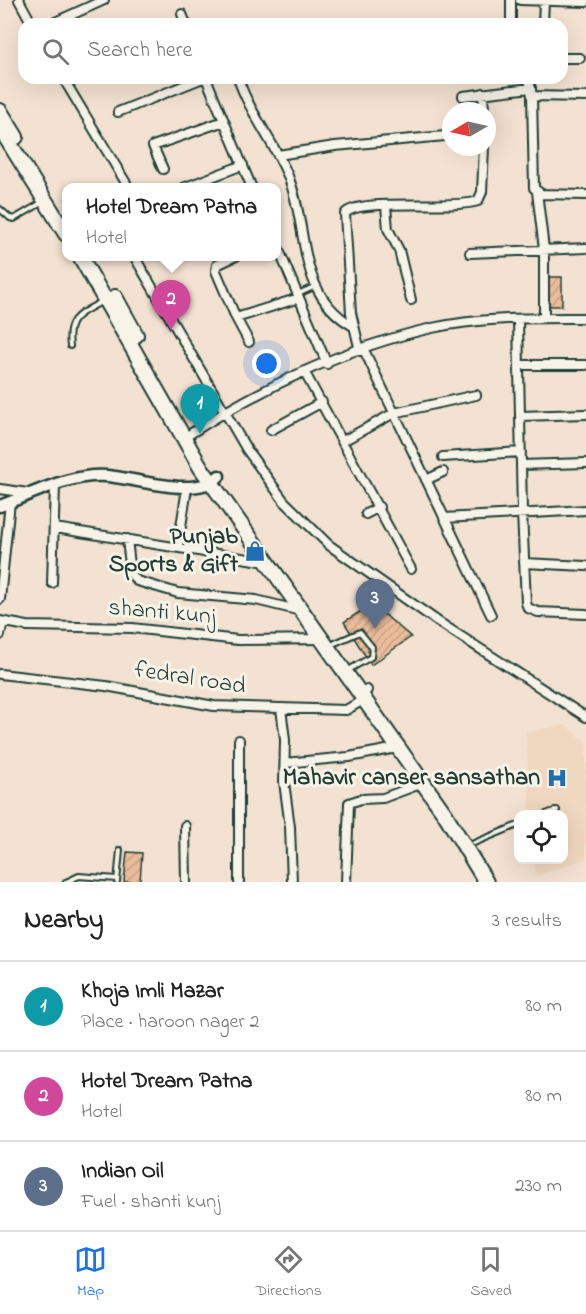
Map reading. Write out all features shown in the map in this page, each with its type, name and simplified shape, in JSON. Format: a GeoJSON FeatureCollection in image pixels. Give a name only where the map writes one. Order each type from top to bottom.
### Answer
{"type":"FeatureCollection","features":[{"type":"Feature","properties":{"kind":"highway"},"geometry":{"type":"LineString","coordinates":[[0,111],[62,226]]}},
{"type":"Feature","properties":{"kind":"highway"},"geometry":{"type":"LineString","coordinates":[[0,128],[49,198],[62,212]]}},
{"type":"Feature","properties":{"kind":"highway"},"geometry":{"type":"LineString","coordinates":[[83,261],[183,439],[215,480],[364,694],[474,843],[496,882]]}},
{"type":"Feature","properties":{"kind":"highway"},"geometry":{"type":"LineString","coordinates":[[94,261],[215,480],[302,612],[352,668],[364,694],[397,748],[423,783],[486,882]]}},
{"type":"Feature","properties":{"kind":"street"},"geometry":{"type":"LineString","coordinates":[[19,0],[30,18]]}},
{"type":"Feature","properties":{"kind":"street"},"geometry":{"type":"LineString","coordinates":[[64,18],[104,0]]}},
{"type":"Feature","properties":{"kind":"street"},"geometry":{"type":"LineString","coordinates":[[511,0],[511,18]]}},
{"type":"Feature","properties":{"kind":"street"},"geometry":{"type":"LineString","coordinates":[[520,0],[586,2]]}},
{"type":"Feature","properties":{"kind":"street"},"geometry":{"type":"LineString","coordinates":[[543,18],[544,1]]}},
{"type":"Feature","properties":{"kind":"street"},"geometry":{"type":"LineString","coordinates":[[182,14],[184,18]]}},
{"type":"Feature","properties":{"kind":"street"},"geometry":{"type":"LineString","coordinates":[[568,58],[580,58]]}},
{"type":"Feature","properties":{"kind":"street"},"geometry":{"type":"LineString","coordinates":[[67,84],[126,183]]}},
{"type":"Feature","properties":{"kind":"street"},"geometry":{"type":"LineString","coordinates":[[118,112],[190,84]]}},
{"type":"Feature","properties":{"kind":"street"},"geometry":{"type":"LineString","coordinates":[[208,84],[250,183]]}},
{"type":"Feature","properties":{"kind":"street"},"geometry":{"type":"LineString","coordinates":[[241,84],[278,155],[294,196],[306,256],[315,286],[330,310],[353,326]]}},
{"type":"Feature","properties":{"kind":"street"},"geometry":{"type":"LineString","coordinates":[[530,84],[532,172],[537,192],[544,249],[544,318]]}},
{"type":"Feature","properties":{"kind":"street"},"geometry":{"type":"LineString","coordinates":[[463,96],[483,93],[531,92],[586,97]]}},
{"type":"Feature","properties":{"kind":"street"},"geometry":{"type":"LineString","coordinates":[[483,93],[484,102]]}},
{"type":"Feature","properties":{"kind":"street"},"geometry":{"type":"LineString","coordinates":[[164,169],[153,146],[224,121]]}},
{"type":"Feature","properties":{"kind":"street"},"geometry":{"type":"LineString","coordinates":[[278,155],[335,146],[442,136]]}},
{"type":"Feature","properties":{"kind":"street"},"geometry":{"type":"LineString","coordinates":[[484,156],[482,192],[478,201],[463,204],[354,208],[345,214],[353,326],[362,350],[491,615]]}},
{"type":"Feature","properties":{"kind":"street"},"geometry":{"type":"LineString","coordinates":[[196,183],[243,165]]}},
{"type":"Feature","properties":{"kind":"street"},"geometry":{"type":"LineString","coordinates":[[537,192],[586,195]]}},
{"type":"Feature","properties":{"kind":"street"},"geometry":{"type":"LineString","coordinates":[[386,206],[388,229],[399,250],[411,300]]}},
{"type":"Feature","properties":{"kind":"street"},"geometry":{"type":"LineString","coordinates":[[470,253],[586,248]]}},
{"type":"Feature","properties":{"kind":"street"},"geometry":{"type":"LineString","coordinates":[[281,255],[327,364]]}},
{"type":"Feature","properties":{"kind":"street"},"geometry":{"type":"LineString","coordinates":[[137,261],[223,413],[267,480],[311,530],[411,604],[586,717]]}},
{"type":"Feature","properties":{"kind":"street"},"geometry":{"type":"LineString","coordinates":[[224,261],[216,265],[216,271],[249,342]]}},
{"type":"Feature","properties":{"kind":"street"},"geometry":{"type":"LineString","coordinates":[[236,318],[299,296]]}},
{"type":"Feature","properties":{"kind":"street"},"geometry":{"type":"LineString","coordinates":[[190,434],[223,413],[305,373],[362,350],[432,328],[544,318],[586,318]]}},
{"type":"Feature","properties":{"kind":"street"},"geometry":{"type":"LineString","coordinates":[[518,320],[526,603],[533,611],[586,614]]}},
{"type":"Feature","properties":{"kind":"street"},"geometry":{"type":"LineString","coordinates":[[519,365],[586,365]]}},
{"type":"Feature","properties":{"kind":"street"},"geometry":{"type":"LineString","coordinates":[[305,373],[411,569]]}},
{"type":"Feature","properties":{"kind":"street"},"geometry":{"type":"LineString","coordinates":[[343,441],[394,413],[476,395]]}},
{"type":"Feature","properties":{"kind":"street"},"geometry":{"type":"LineString","coordinates":[[271,430],[322,402]]}},
{"type":"Feature","properties":{"kind":"street"},"geometry":{"type":"LineString","coordinates":[[520,416],[586,414]]}},
{"type":"Feature","properties":{"kind":"street"},"geometry":{"type":"LineString","coordinates":[[443,457],[521,453]]}},
{"type":"Feature","properties":{"kind":"street"},"geometry":{"type":"LineString","coordinates":[[521,465],[586,463]]}},
{"type":"Feature","properties":{"kind":"street"},"geometry":{"type":"LineString","coordinates":[[426,480],[443,472]]}},
{"type":"Feature","properties":{"kind":"street"},"geometry":{"type":"LineString","coordinates":[[0,599],[5,504],[72,479],[105,476],[187,488],[215,480]]}},
{"type":"Feature","properties":{"kind":"street"},"geometry":{"type":"LineString","coordinates":[[52,583],[55,486]]}},
{"type":"Feature","properties":{"kind":"street"},"geometry":{"type":"LineString","coordinates":[[178,546],[187,488]]}},
{"type":"Feature","properties":{"kind":"street"},"geometry":{"type":"LineString","coordinates":[[0,489],[33,494]]}},
{"type":"Feature","properties":{"kind":"street"},"geometry":{"type":"LineString","coordinates":[[366,514],[379,507]]}},
{"type":"Feature","properties":{"kind":"street"},"geometry":{"type":"LineString","coordinates":[[444,518],[586,510]]}},
{"type":"Feature","properties":{"kind":"street"},"geometry":{"type":"LineString","coordinates":[[55,528],[267,562]]}},
{"type":"Feature","properties":{"kind":"street"},"geometry":{"type":"LineString","coordinates":[[127,539],[131,574],[136,581],[178,593],[256,600],[302,612]]}},
{"type":"Feature","properties":{"kind":"street"},"geometry":{"type":"LineString","coordinates":[[524,563],[586,566]]}},
{"type":"Feature","properties":{"kind":"street"},"geometry":{"type":"LineString","coordinates":[[0,635],[1,622]]}},
{"type":"Feature","properties":{"kind":"street","name":"shanti kunj"},"geometry":{"type":"LineString","coordinates":[[1,622],[27,626],[132,628],[238,639],[328,641]]}},
{"type":"Feature","properties":{"kind":"street","name":"fedral road"},"geometry":{"type":"LineString","coordinates":[[0,674],[106,686],[214,706],[346,710],[364,694]]}},
{"type":"Feature","properties":{"kind":"street"},"geometry":{"type":"LineString","coordinates":[[281,708],[292,882]]}},
{"type":"Feature","properties":{"kind":"street"},"geometry":{"type":"LineString","coordinates":[[238,882],[239,740]]}},
{"type":"Feature","properties":{"kind":"street"},"geometry":{"type":"LineString","coordinates":[[285,763],[349,757],[397,748]]}},
{"type":"Feature","properties":{"kind":"street"},"geometry":{"type":"LineString","coordinates":[[346,882],[349,803],[361,799],[383,798],[423,783]]}},
{"type":"Feature","properties":{"kind":"street"},"geometry":{"type":"LineString","coordinates":[[185,826],[186,882]]}},
{"type":"Feature","properties":{"kind":"lane"},"geometry":{"type":"LineString","coordinates":[[0,208],[9,218],[14,219],[49,198]]}},
{"type":"Feature","properties":{"kind":"lane"},"geometry":{"type":"LineString","coordinates":[[299,296],[315,286]]}},
{"type":"Feature","properties":{"kind":"lane"},"geometry":{"type":"LineString","coordinates":[[70,346],[69,327],[73,320],[105,300]]}},
{"type":"Feature","properties":{"kind":"lane"},"geometry":{"type":"LineString","coordinates":[[328,641],[360,632],[372,647],[371,657],[352,668]]}},
{"type":"Feature","properties":{"kind":"lane"},"geometry":{"type":"LineString","coordinates":[[474,843],[514,827]]}},
{"type":"Feature","properties":{"kind":"lane"},"geometry":{"type":"LineString","coordinates":[[66,882],[79,876],[117,880],[120,850]]}},
{"type":"Feature","properties":{"kind":"shaded area","name":"Mahavir canser sansathan"},"geometry":{"type":"Polygon","coordinates":[[[565,725],[586,741],[586,859],[536,876],[534,864],[568,864],[568,810],[530,810],[526,732],[565,725]]]}},
{"type":"Feature","properties":{"kind":"building"},"geometry":{"type":"Polygon","coordinates":[[[546,277],[562,277],[562,306],[547,306],[546,277]]]}},
{"type":"Feature","properties":{"kind":"building"},"geometry":{"type":"Polygon","coordinates":[[[372,604],[411,637],[371,665],[344,622],[372,604]]]}},
{"type":"Feature","properties":{"kind":"building"},"geometry":{"type":"Polygon","coordinates":[[[127,852],[142,853],[140,882],[124,882],[127,852]]]}},
{"type":"Feature","properties":{"kind":"place","name":"Hotel Dream Patna"},"geometry":{"type":"Point","coordinates":[171,330]}},
{"type":"Feature","properties":{"kind":"place","name":"Khoja Imli Mazar"},"geometry":{"type":"Point","coordinates":[200,434]}},
{"type":"Feature","properties":{"kind":"place","name":"Punjab Sports & Gift"},"geometry":{"type":"Point","coordinates":[255,551]}},
{"type":"Feature","properties":{"kind":"place","name":"Indian Oil"},"geometry":{"type":"Point","coordinates":[375,629]}},
{"type":"Feature","properties":{"kind":"place","name":"Mahavir canser sansathan"},"geometry":{"type":"Point","coordinates":[557,778]}}]}
